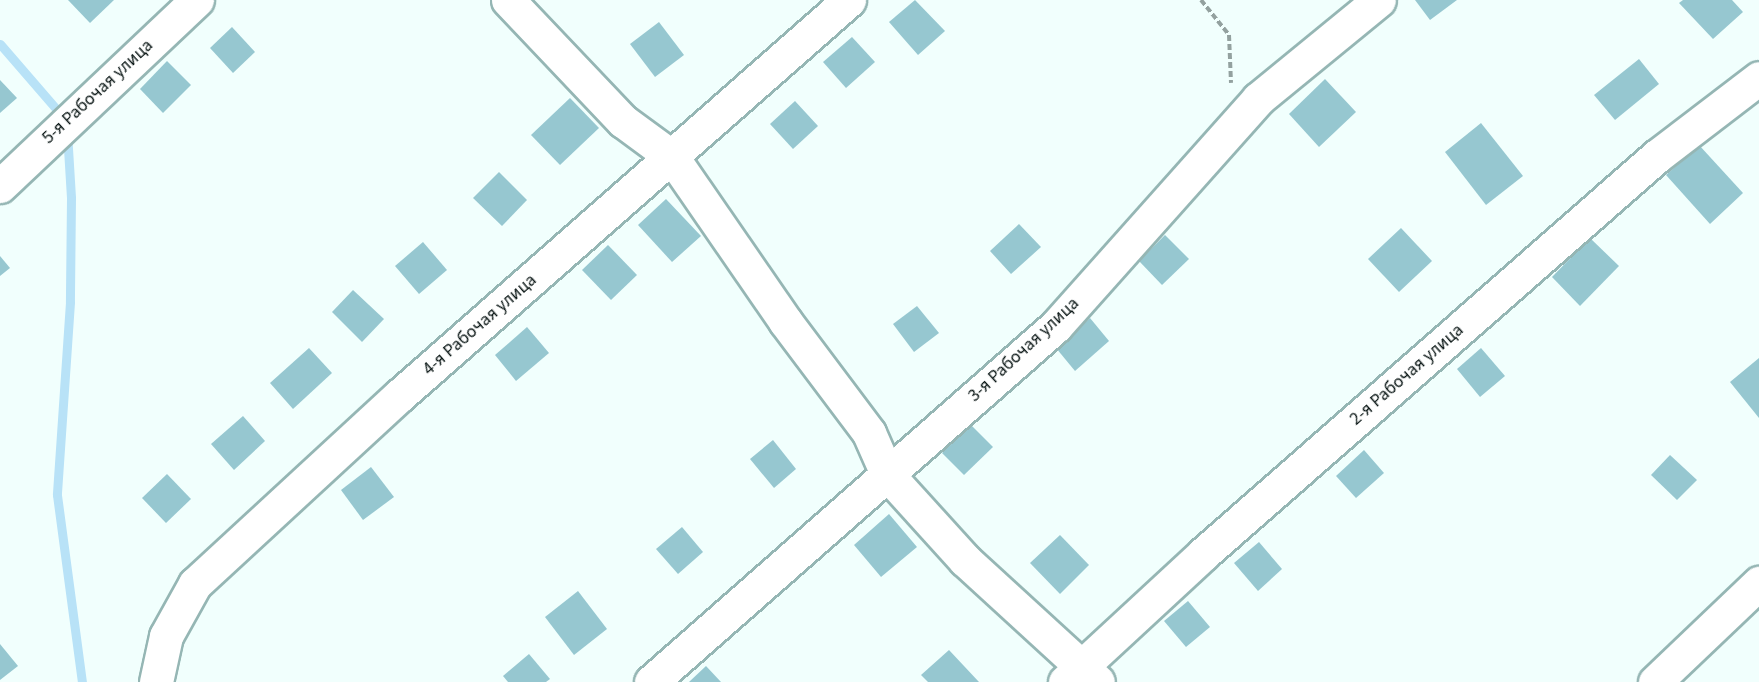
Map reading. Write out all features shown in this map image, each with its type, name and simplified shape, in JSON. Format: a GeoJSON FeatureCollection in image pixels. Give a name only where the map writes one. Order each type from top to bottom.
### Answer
{"type":"FeatureCollection","features":[{"type":"Feature","properties":{"kind":"street","name":"5-я Рабочая улица"},"geometry":{"type":"LineString","coordinates":[[0,186],[197,0]]}},
{"type":"Feature","properties":{"kind":"street"},"geometry":{"type":"LineString","coordinates":[[508,0],[623,121],[672,157],[785,321],[869,433],[887,474],[965,560],[1082,676]]}},
{"type":"Feature","properties":{"kind":"street","name":"4-я Рабочая улица"},"geometry":{"type":"LineString","coordinates":[[156,682],[166,636],[195,584],[400,395],[849,0]]}},
{"type":"Feature","properties":{"kind":"street","name":"3-я Рабочая улица"},"geometry":{"type":"LineString","coordinates":[[651,682],[1056,326],[1249,110],[1379,0]]}},
{"type":"Feature","properties":{"kind":"street","name":"2-я Рабочая улица"},"geometry":{"type":"LineString","coordinates":[[1082,676],[1657,156],[1759,78]]}},
{"type":"Feature","properties":{"kind":"street"},"geometry":{"type":"LineString","coordinates":[[1655,682],[1759,583]]}},
{"type":"Feature","properties":{"kind":"path"},"geometry":{"type":"LineString","coordinates":[[1202,0],[1229,36],[1231,86],[1249,110]]}},
{"type":"Feature","properties":{"kind":"building"},"geometry":{"type":"Polygon","coordinates":[[[68,0],[114,0],[90,23],[68,0]]]}},
{"type":"Feature","properties":{"kind":"building"},"geometry":{"type":"Polygon","coordinates":[[[915,0],[945,31],[918,55],[889,22],[915,0]]]}},
{"type":"Feature","properties":{"kind":"building"},"geometry":{"type":"Polygon","coordinates":[[[1415,0],[1457,0],[1430,20],[1415,0]]]}},
{"type":"Feature","properties":{"kind":"building"},"geometry":{"type":"Polygon","coordinates":[[[1683,0],[1732,0],[1743,12],[1713,39],[1679,3],[1683,0]]]}},
{"type":"Feature","properties":{"kind":"building"},"geometry":{"type":"Polygon","coordinates":[[[659,22],[684,55],[655,77],[630,44],[659,22]]]}},
{"type":"Feature","properties":{"kind":"building"},"geometry":{"type":"Polygon","coordinates":[[[232,27],[255,52],[233,73],[210,48],[232,27]]]}},
{"type":"Feature","properties":{"kind":"building"},"geometry":{"type":"Polygon","coordinates":[[[852,37],[875,62],[846,88],[823,62],[852,37]]]}},
{"type":"Feature","properties":{"kind":"building"},"geometry":{"type":"Polygon","coordinates":[[[1639,59],[1659,84],[1615,120],[1594,95],[1639,59]]]}},
{"type":"Feature","properties":{"kind":"building"},"geometry":{"type":"Polygon","coordinates":[[[167,61],[191,85],[163,113],[140,89],[167,61]]]}},
{"type":"Feature","properties":{"kind":"building"},"geometry":{"type":"Polygon","coordinates":[[[1325,79],[1356,112],[1319,147],[1289,114],[1325,79]]]}},
{"type":"Feature","properties":{"kind":"building"},"geometry":{"type":"Polygon","coordinates":[[[0,80],[17,98],[0,113],[0,80]]]}},
{"type":"Feature","properties":{"kind":"building"},"geometry":{"type":"Polygon","coordinates":[[[570,98],[599,128],[560,165],[531,135],[570,98]]]}},
{"type":"Feature","properties":{"kind":"building"},"geometry":{"type":"Polygon","coordinates":[[[795,101],[818,126],[793,149],[770,124],[795,101]]]}},
{"type":"Feature","properties":{"kind":"building"},"geometry":{"type":"Polygon","coordinates":[[[1481,123],[1523,176],[1486,205],[1445,152],[1481,123]]]}},
{"type":"Feature","properties":{"kind":"building"},"geometry":{"type":"Polygon","coordinates":[[[1699,145],[1743,193],[1710,224],[1666,175],[1699,145]]]}},
{"type":"Feature","properties":{"kind":"building"},"geometry":{"type":"Polygon","coordinates":[[[499,172],[527,200],[502,226],[473,198],[499,172]]]}},
{"type":"Feature","properties":{"kind":"building"},"geometry":{"type":"Polygon","coordinates":[[[666,199],[701,236],[672,262],[638,225],[666,199]]]}},
{"type":"Feature","properties":{"kind":"building"},"geometry":{"type":"Polygon","coordinates":[[[1019,224],[1041,247],[1011,274],[990,251],[1019,224]]]}},
{"type":"Feature","properties":{"kind":"building"},"geometry":{"type":"Polygon","coordinates":[[[1401,228],[1432,261],[1399,292],[1368,259],[1401,228]]]}},
{"type":"Feature","properties":{"kind":"building"},"geometry":{"type":"Polygon","coordinates":[[[1165,235],[1189,259],[1162,285],[1139,261],[1165,235]]]}},
{"type":"Feature","properties":{"kind":"building"},"geometry":{"type":"Polygon","coordinates":[[[1590,238],[1619,266],[1580,306],[1552,277],[1590,238]]]}},
{"type":"Feature","properties":{"kind":"building"},"geometry":{"type":"Polygon","coordinates":[[[423,242],[447,270],[419,294],[395,266],[423,242]]]}},
{"type":"Feature","properties":{"kind":"building"},"geometry":{"type":"Polygon","coordinates":[[[608,245],[637,275],[611,300],[582,270],[608,245]]]}},
{"type":"Feature","properties":{"kind":"building"},"geometry":{"type":"Polygon","coordinates":[[[0,256],[10,268],[0,276],[0,256]]]}},
{"type":"Feature","properties":{"kind":"building"},"geometry":{"type":"Polygon","coordinates":[[[353,290],[384,319],[362,342],[332,312],[353,290]]]}},
{"type":"Feature","properties":{"kind":"building"},"geometry":{"type":"Polygon","coordinates":[[[917,306],[939,333],[914,352],[893,324],[917,306]]]}},
{"type":"Feature","properties":{"kind":"building"},"geometry":{"type":"Polygon","coordinates":[[[1090,318],[1109,341],[1075,371],[1056,348],[1090,318]]]}},
{"type":"Feature","properties":{"kind":"building"},"geometry":{"type":"Polygon","coordinates":[[[527,327],[549,353],[516,381],[495,355],[527,327]]]}},
{"type":"Feature","properties":{"kind":"building"},"geometry":{"type":"Polygon","coordinates":[[[309,348],[332,373],[293,409],[270,383],[309,348]]]}},
{"type":"Feature","properties":{"kind":"building"},"geometry":{"type":"Polygon","coordinates":[[[1481,348],[1505,376],[1480,397],[1457,369],[1481,348]]]}},
{"type":"Feature","properties":{"kind":"building"},"geometry":{"type":"Polygon","coordinates":[[[1759,358],[1759,418],[1730,382],[1759,358]]]}},
{"type":"Feature","properties":{"kind":"building"},"geometry":{"type":"Polygon","coordinates":[[[243,416],[265,441],[234,470],[211,444],[243,416]]]}},
{"type":"Feature","properties":{"kind":"building"},"geometry":{"type":"Polygon","coordinates":[[[971,425],[993,447],[964,475],[942,453],[971,425]]]}},
{"type":"Feature","properties":{"kind":"building"},"geometry":{"type":"Polygon","coordinates":[[[773,440],[796,469],[774,488],[750,459],[773,440]]]}},
{"type":"Feature","properties":{"kind":"building"},"geometry":{"type":"Polygon","coordinates":[[[1364,450],[1384,473],[1356,498],[1336,476],[1364,450]]]}},
{"type":"Feature","properties":{"kind":"building"},"geometry":{"type":"Polygon","coordinates":[[[1670,455],[1697,480],[1677,500],[1651,475],[1670,455]]]}},
{"type":"Feature","properties":{"kind":"building"},"geometry":{"type":"Polygon","coordinates":[[[371,467],[394,497],[363,520],[341,490],[371,467]]]}},
{"type":"Feature","properties":{"kind":"building"},"geometry":{"type":"Polygon","coordinates":[[[167,474],[191,499],[166,523],[142,498],[167,474]]]}},
{"type":"Feature","properties":{"kind":"building"},"geometry":{"type":"Polygon","coordinates":[[[889,514],[917,547],[881,577],[854,545],[889,514]]]}},
{"type":"Feature","properties":{"kind":"building"},"geometry":{"type":"Polygon","coordinates":[[[682,527],[703,552],[678,574],[656,549],[682,527]]]}},
{"type":"Feature","properties":{"kind":"building"},"geometry":{"type":"Polygon","coordinates":[[[1060,535],[1089,565],[1060,594],[1030,563],[1060,535]]]}},
{"type":"Feature","properties":{"kind":"building"},"geometry":{"type":"Polygon","coordinates":[[[1259,542],[1282,569],[1258,591],[1234,563],[1259,542]]]}},
{"type":"Feature","properties":{"kind":"building"},"geometry":{"type":"Polygon","coordinates":[[[578,591],[607,629],[574,655],[545,617],[578,591]]]}},
{"type":"Feature","properties":{"kind":"building"},"geometry":{"type":"Polygon","coordinates":[[[1188,601],[1210,627],[1186,647],[1164,621],[1188,601]]]}},
{"type":"Feature","properties":{"kind":"building"},"geometry":{"type":"Polygon","coordinates":[[[0,644],[18,666],[0,680],[0,644]]]}},
{"type":"Feature","properties":{"kind":"building"},"geometry":{"type":"Polygon","coordinates":[[[949,650],[979,682],[928,682],[921,675],[949,650]]]}},
{"type":"Feature","properties":{"kind":"building"},"geometry":{"type":"Polygon","coordinates":[[[529,654],[550,679],[546,682],[508,682],[503,676],[529,654]]]}},
{"type":"Feature","properties":{"kind":"building"},"geometry":{"type":"Polygon","coordinates":[[[706,666],[721,682],[689,682],[706,666]]]}},
{"type":"Feature","properties":{"kind":"waterway"},"geometry":{"type":"LineString","coordinates":[[0,44],[65,119]]}},
{"type":"Feature","properties":{"kind":"waterway"},"geometry":{"type":"LineString","coordinates":[[67,132],[71,198],[70,302],[57,495],[82,682]]}}]}
